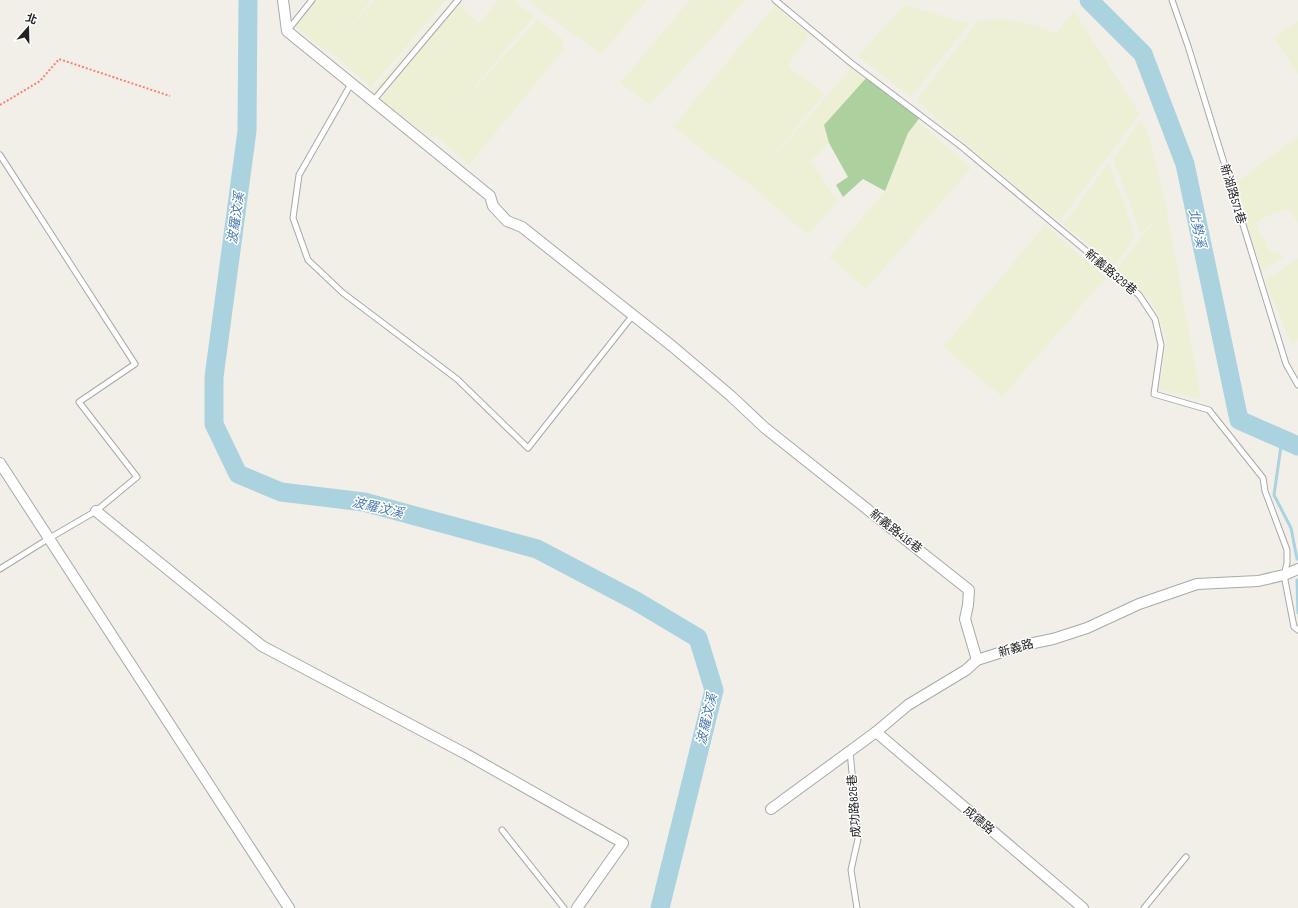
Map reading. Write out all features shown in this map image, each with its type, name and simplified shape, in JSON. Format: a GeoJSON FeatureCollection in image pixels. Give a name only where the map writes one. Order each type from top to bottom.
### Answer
{"type":"FeatureCollection","features":[{"type":"Feature","properties":{"kind":"street"},"geometry":{"type":"LineString","coordinates":[[283,0],[287,30],[351,84],[490,196],[493,206],[507,221],[522,227],[633,315]]}},
{"type":"Feature","properties":{"kind":"street","name":"新義路416巷"},"geometry":{"type":"LineString","coordinates":[[633,315],[731,396],[765,428],[970,590],[965,619],[977,660]]}},
{"type":"Feature","properties":{"kind":"street"},"geometry":{"type":"LineString","coordinates":[[0,463],[288,908]]}},
{"type":"Feature","properties":{"kind":"street"},"geometry":{"type":"LineString","coordinates":[[96,511],[262,646],[466,754],[623,843],[577,908]]}},
{"type":"Feature","properties":{"kind":"street","name":"新義路"},"geometry":{"type":"LineString","coordinates":[[771,809],[876,732],[908,706],[966,670],[977,660],[1024,645],[1053,639],[1087,628],[1139,604],[1197,584],[1258,581],[1284,575],[1298,569]]}},
{"type":"Feature","properties":{"kind":"street","name":"成德路"},"geometry":{"type":"LineString","coordinates":[[876,732],[1083,908]]}},
{"type":"Feature","properties":{"kind":"lane"},"geometry":{"type":"LineString","coordinates":[[287,30],[312,0]]}},
{"type":"Feature","properties":{"kind":"lane"},"geometry":{"type":"LineString","coordinates":[[373,101],[458,0]]}},
{"type":"Feature","properties":{"kind":"lane","name":"新義路329巷"},"geometry":{"type":"LineString","coordinates":[[775,0],[851,63],[962,147],[1139,295],[1155,320],[1161,345],[1154,394],[1209,410],[1263,478],[1265,491],[1287,550],[1287,562],[1284,575]]}},
{"type":"Feature","properties":{"kind":"lane","name":"新湖路571巷"},"geometry":{"type":"LineString","coordinates":[[1172,0],[1190,53],[1286,364],[1298,385]]}},
{"type":"Feature","properties":{"kind":"lane"},"geometry":{"type":"LineString","coordinates":[[351,84],[299,175],[293,218],[308,260],[344,293],[457,380],[528,448],[633,315]]}},
{"type":"Feature","properties":{"kind":"lane"},"geometry":{"type":"LineString","coordinates":[[0,155],[135,364],[79,402],[137,477],[96,511],[48,538],[0,569]]}},
{"type":"Feature","properties":{"kind":"lane"},"geometry":{"type":"LineString","coordinates":[[1284,575],[1294,627],[1298,630]]}},
{"type":"Feature","properties":{"kind":"lane","name":"成功路826巷"},"geometry":{"type":"LineString","coordinates":[[850,750],[858,839],[851,870],[857,908]]}},
{"type":"Feature","properties":{"kind":"lane"},"geometry":{"type":"LineString","coordinates":[[502,830],[564,908]]}},
{"type":"Feature","properties":{"kind":"lane"},"geometry":{"type":"LineString","coordinates":[[1144,908],[1186,857]]}},
{"type":"Feature","properties":{"kind":"path"},"geometry":{"type":"LineString","coordinates":[[0,104],[40,81],[59,59],[170,96]]}},
{"type":"Feature","properties":{"kind":"green space"},"geometry":{"type":"Polygon","coordinates":[[[313,0],[371,0],[344,34],[374,0],[446,0],[371,87],[330,51],[328,53],[292,24],[313,0]]]}},
{"type":"Feature","properties":{"kind":"green space"},"geometry":{"type":"Polygon","coordinates":[[[452,0],[479,23],[498,0],[513,0],[534,16],[450,117],[537,19],[564,40],[562,45],[565,48],[469,165],[435,135],[432,138],[371,93],[452,0]]]}},
{"type":"Feature","properties":{"kind":"green space"},"geometry":{"type":"Polygon","coordinates":[[[528,0],[647,0],[601,54],[528,0]]]}},
{"type":"Feature","properties":{"kind":"green space"},"geometry":{"type":"Polygon","coordinates":[[[690,0],[746,0],[650,105],[620,83],[690,0]]]}},
{"type":"Feature","properties":{"kind":"green space"},"geometry":{"type":"Polygon","coordinates":[[[775,5],[809,35],[789,64],[791,69],[825,93],[762,169],[854,65],[868,76],[824,125],[829,143],[811,161],[838,202],[808,235],[749,184],[714,159],[673,126],[775,5]]]}},
{"type":"Feature","properties":{"kind":"green space"},"geometry":{"type":"Polygon","coordinates":[[[904,5],[956,21],[971,22],[911,97],[858,56],[904,5]]]}},
{"type":"Feature","properties":{"kind":"green space"},"geometry":{"type":"Polygon","coordinates":[[[1074,11],[1140,114],[1060,221],[966,145],[916,100],[979,20],[1007,19],[1036,25],[1056,33],[1074,11]]]}},
{"type":"Feature","properties":{"kind":"green space"},"geometry":{"type":"Polygon","coordinates":[[[1298,21],[1298,74],[1274,37],[1298,21]]]}},
{"type":"Feature","properties":{"kind":"green space"},"geometry":{"type":"Polygon","coordinates":[[[868,76],[921,116],[908,133],[885,191],[863,179],[843,197],[836,185],[848,177],[829,143],[824,125],[868,76]]]}},
{"type":"Feature","properties":{"kind":"green space"},"geometry":{"type":"Polygon","coordinates":[[[1141,120],[1147,131],[1166,205],[1201,399],[1159,390],[1167,340],[1151,301],[1117,269],[1161,212],[1141,234],[1113,159],[1141,120]]]}},
{"type":"Feature","properties":{"kind":"green space"},"geometry":{"type":"Polygon","coordinates":[[[917,121],[971,168],[866,289],[829,257],[885,191],[908,133],[917,121]]]}},
{"type":"Feature","properties":{"kind":"green space"},"geometry":{"type":"Polygon","coordinates":[[[1298,136],[1298,223],[1288,209],[1269,215],[1256,223],[1260,236],[1264,237],[1269,250],[1277,252],[1284,258],[1266,268],[1257,270],[1246,216],[1237,182],[1298,136]]]}},
{"type":"Feature","properties":{"kind":"green space"},"geometry":{"type":"Polygon","coordinates":[[[1108,163],[1123,199],[1135,237],[1115,265],[1063,225],[1108,163]]]}},
{"type":"Feature","properties":{"kind":"green space"},"geometry":{"type":"Polygon","coordinates":[[[1045,225],[1106,278],[1002,397],[943,347],[1045,225]]]}},
{"type":"Feature","properties":{"kind":"green space"},"geometry":{"type":"Polygon","coordinates":[[[1298,258],[1298,339],[1292,346],[1265,281],[1298,258]]]}},
{"type":"Feature","properties":{"kind":"waterway","name":"波羅汶溪"},"geometry":{"type":"LineString","coordinates":[[248,0],[247,131],[214,377],[214,424],[238,474],[281,492],[364,502],[537,549],[636,601],[698,638],[714,690],[660,908]]}},
{"type":"Feature","properties":{"kind":"waterway","name":"北勢溪"},"geometry":{"type":"LineString","coordinates":[[1089,0],[1143,54],[1185,164],[1239,420],[1298,446]]}},
{"type":"Feature","properties":{"kind":"waterway"},"geometry":{"type":"LineString","coordinates":[[1282,439],[1274,495],[1291,528],[1297,559]]}},
{"type":"Feature","properties":{"kind":"waterway"},"geometry":{"type":"LineString","coordinates":[[1297,580],[1298,613]]}}]}
